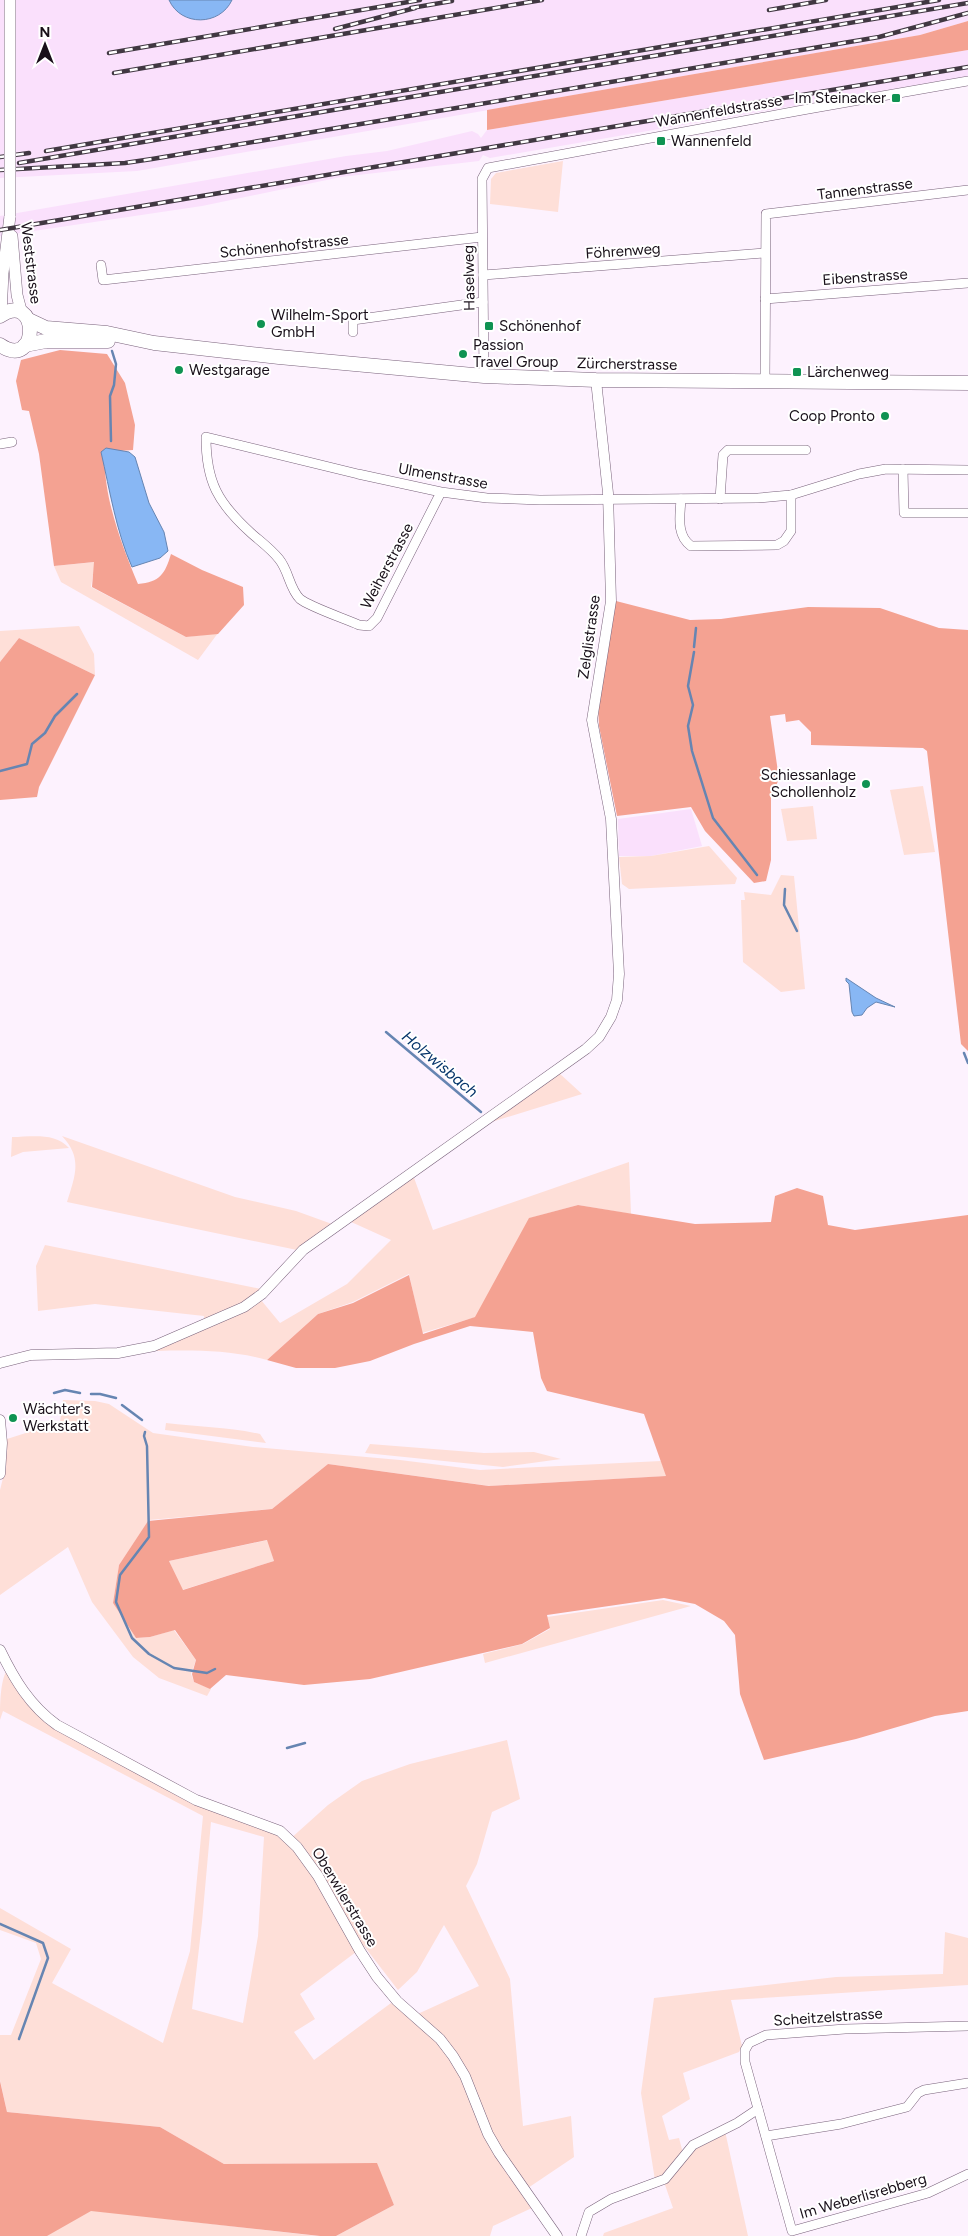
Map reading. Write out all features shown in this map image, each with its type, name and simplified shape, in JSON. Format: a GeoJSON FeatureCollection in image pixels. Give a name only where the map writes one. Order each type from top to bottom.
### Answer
{"type":"FeatureCollection","features":[{"type":"Feature","properties":{"kind":"main road","name":"Weststrasse"},"geometry":{"type":"LineString","coordinates":[[10,0],[10,216],[17,295],[25,317]]}},
{"type":"Feature","properties":{"kind":"main road","name":"Weststrasse"},"geometry":{"type":"LineString","coordinates":[[1,315],[3,273],[10,216]]}},
{"type":"Feature","properties":{"kind":"main road"},"geometry":{"type":"LineString","coordinates":[[1,315],[12,311],[25,317],[32,330],[25,345]]}},
{"type":"Feature","properties":{"kind":"main road","name":"Zürcherstrasse"},"geometry":{"type":"LineString","coordinates":[[25,317],[46,328],[107,333],[137,340],[279,357],[484,376],[596,380],[968,383]]}},
{"type":"Feature","properties":{"kind":"main road","name":"Zürcherstrasse"},"geometry":{"type":"LineString","coordinates":[[0,346],[11,350],[46,340],[137,340]]}},
{"type":"Feature","properties":{"kind":"street","name":"Wannenfeldstrasse"},"geometry":{"type":"LineString","coordinates":[[482,178],[486,170],[492,167],[808,108],[968,81]]}},
{"type":"Feature","properties":{"kind":"street","name":"Haselweg"},"geometry":{"type":"LineString","coordinates":[[482,178],[484,376]]}},
{"type":"Feature","properties":{"kind":"street","name":"Tannenstrasse"},"geometry":{"type":"LineString","coordinates":[[765,253],[766,214],[968,190]]}},
{"type":"Feature","properties":{"kind":"street","name":"Schönenhofstrasse"},"geometry":{"type":"LineString","coordinates":[[101,265],[103,280],[482,237]]}},
{"type":"Feature","properties":{"kind":"street","name":"Föhrenweg"},"geometry":{"type":"LineString","coordinates":[[483,275],[765,253]]}},
{"type":"Feature","properties":{"kind":"street"},"geometry":{"type":"LineString","coordinates":[[765,253],[765,381]]}},
{"type":"Feature","properties":{"kind":"street","name":"Eibenstrasse"},"geometry":{"type":"LineString","coordinates":[[765,299],[968,284]]}},
{"type":"Feature","properties":{"kind":"street"},"geometry":{"type":"LineString","coordinates":[[352,332],[353,320],[483,302]]}},
{"type":"Feature","properties":{"kind":"street","name":"Zelglistrasse"},"geometry":{"type":"LineString","coordinates":[[0,1363],[32,1355],[118,1353],[154,1346],[244,1307],[262,1294],[303,1250],[586,1049],[599,1037],[607,1024],[617,1000],[619,974],[611,819],[592,720],[611,606],[608,499],[596,380]]}},
{"type":"Feature","properties":{"kind":"street","name":"Ulmenstrasse"},"geometry":{"type":"LineString","coordinates":[[206,438],[441,492],[487,498],[720,499],[791,495],[859,474],[886,469],[968,470]]}},
{"type":"Feature","properties":{"kind":"street","name":"Weiherstrasse"},"geometry":{"type":"LineString","coordinates":[[206,438],[206,462],[211,482],[224,505],[242,526],[279,558],[288,573],[293,589],[301,600],[359,625],[370,626],[377,618],[441,492]]}},
{"type":"Feature","properties":{"kind":"street"},"geometry":{"type":"LineString","coordinates":[[0,444],[12,442]]}},
{"type":"Feature","properties":{"kind":"street"},"geometry":{"type":"LineString","coordinates":[[720,499],[723,455],[728,450],[806,450]]}},
{"type":"Feature","properties":{"kind":"street"},"geometry":{"type":"LineString","coordinates":[[903,469],[904,513],[968,514]]}},
{"type":"Feature","properties":{"kind":"street"},"geometry":{"type":"LineString","coordinates":[[681,499],[680,530],[682,537],[691,546],[769,546],[784,541],[791,531],[791,495]]}},
{"type":"Feature","properties":{"kind":"street"},"geometry":{"type":"LineString","coordinates":[[0,1420],[2,1443],[0,1474]]}},
{"type":"Feature","properties":{"kind":"street","name":"Oberwilerstrasse"},"geometry":{"type":"LineString","coordinates":[[0,1650],[13,1676],[28,1697],[45,1716],[57,1725],[196,1800],[280,1832],[298,1847],[318,1876],[377,1977],[397,2001],[440,2039],[453,2056],[465,2076],[488,2134],[499,2153],[557,2236]]}},
{"type":"Feature","properties":{"kind":"street","name":"Scheitzelstrasse"},"geometry":{"type":"LineString","coordinates":[[758,2109],[745,2062],[745,2050],[749,2043],[759,2037],[845,2029],[968,2026]]}},
{"type":"Feature","properties":{"kind":"street"},"geometry":{"type":"LineString","coordinates":[[766,2136],[841,2124],[907,2107],[918,2092],[968,2083]]}},
{"type":"Feature","properties":{"kind":"street"},"geometry":{"type":"LineString","coordinates":[[581,2236],[589,2212],[594,2208],[611,2199],[665,2179],[693,2145],[737,2123],[758,2109]]}},
{"type":"Feature","properties":{"kind":"street","name":"Im Weberlisrebberg"},"geometry":{"type":"LineString","coordinates":[[758,2109],[792,2233],[928,2194],[968,2174]]}},
{"type":"Feature","properties":{"kind":"shaded area"},"geometry":{"type":"Polygon","coordinates":[[[0,0],[968,0],[968,21],[920,35],[137,171],[0,178],[0,0]]]}},
{"type":"Feature","properties":{"kind":"shaded area"},"geometry":{"type":"Polygon","coordinates":[[[968,21],[968,50],[487,130],[487,110],[920,35],[968,21]]]}},
{"type":"Feature","properties":{"kind":"shaded area"},"geometry":{"type":"Polygon","coordinates":[[[968,50],[968,76],[490,158],[483,155],[479,161],[341,177],[202,206],[0,236],[0,216],[346,156],[387,151],[472,131],[481,138],[487,130],[968,50]]]}},
{"type":"Feature","properties":{"kind":"shaded area"},"geometry":{"type":"Polygon","coordinates":[[[563,161],[558,212],[490,204],[491,179],[496,173],[563,161]]]}},
{"type":"Feature","properties":{"kind":"shaded area"},"geometry":{"type":"Polygon","coordinates":[[[60,350],[107,354],[125,383],[135,425],[133,450],[105,452],[105,468],[114,520],[138,584],[157,579],[164,572],[171,554],[202,570],[243,587],[244,605],[218,634],[186,637],[92,587],[94,562],[54,566],[39,454],[29,411],[22,410],[16,381],[21,360],[60,350]]]}},
{"type":"Feature","properties":{"kind":"shaded area"},"geometry":{"type":"Polygon","coordinates":[[[95,562],[91,587],[186,637],[218,633],[198,660],[61,582],[54,566],[95,562]]]}},
{"type":"Feature","properties":{"kind":"shaded area"},"geometry":{"type":"Polygon","coordinates":[[[616,601],[690,620],[721,619],[808,607],[880,608],[939,628],[968,630],[968,1051],[961,1044],[927,751],[923,748],[811,745],[811,732],[799,720],[786,722],[785,714],[770,716],[779,779],[771,797],[771,860],[766,881],[754,883],[705,831],[691,807],[617,816],[599,726],[598,706],[616,601]]]}},
{"type":"Feature","properties":{"kind":"shaded area"},"geometry":{"type":"Polygon","coordinates":[[[79,626],[94,654],[95,675],[19,638],[0,662],[0,631],[79,626]]]}},
{"type":"Feature","properties":{"kind":"shaded area"},"geometry":{"type":"Polygon","coordinates":[[[19,638],[95,675],[39,787],[37,797],[0,800],[0,662],[19,638]]]}},
{"type":"Feature","properties":{"kind":"shaded area"},"geometry":{"type":"Polygon","coordinates":[[[923,786],[935,852],[904,855],[890,790],[923,786]]]}},
{"type":"Feature","properties":{"kind":"shaded area"},"geometry":{"type":"Polygon","coordinates":[[[813,806],[817,839],[787,841],[781,809],[813,806]]]}},
{"type":"Feature","properties":{"kind":"shaded area"},"geometry":{"type":"Polygon","coordinates":[[[691,809],[702,846],[651,856],[619,856],[618,819],[691,809]]]}},
{"type":"Feature","properties":{"kind":"shaded area"},"geometry":{"type":"Polygon","coordinates":[[[709,846],[737,878],[735,884],[629,889],[622,884],[619,857],[651,856],[709,846]]]}},
{"type":"Feature","properties":{"kind":"shaded area"},"geometry":{"type":"Polygon","coordinates":[[[781,875],[794,876],[805,989],[781,992],[743,962],[741,900],[745,900],[744,892],[771,895],[781,875]]]}},
{"type":"Feature","properties":{"kind":"shaded area"},"geometry":{"type":"Polygon","coordinates":[[[559,1073],[582,1094],[485,1124],[559,1073]]]}},
{"type":"Feature","properties":{"kind":"shaded area"},"geometry":{"type":"Polygon","coordinates":[[[62,1136],[235,1197],[296,1211],[332,1224],[297,1250],[67,1202],[73,1184],[75,1160],[69,1144],[62,1136]]]}},
{"type":"Feature","properties":{"kind":"shaded area"},"geometry":{"type":"Polygon","coordinates":[[[12,1137],[50,1137],[69,1148],[23,1152],[11,1157],[12,1137]]]}},
{"type":"Feature","properties":{"kind":"shaded area"},"geometry":{"type":"Polygon","coordinates":[[[629,1162],[631,1214],[578,1205],[530,1218],[476,1317],[422,1333],[409,1274],[353,1302],[318,1314],[267,1360],[226,1352],[157,1351],[157,1348],[261,1300],[280,1323],[347,1284],[391,1240],[349,1221],[413,1175],[433,1230],[629,1162]]]}},
{"type":"Feature","properties":{"kind":"shaded area"},"geometry":{"type":"Polygon","coordinates":[[[797,1188],[823,1196],[828,1225],[855,1230],[968,1215],[968,1711],[935,1716],[856,1739],[764,1760],[740,1694],[735,1635],[724,1621],[695,1604],[664,1598],[547,1615],[550,1628],[522,1644],[370,1679],[304,1685],[226,1675],[210,1689],[194,1682],[192,1674],[196,1660],[175,1630],[150,1637],[136,1638],[113,1603],[119,1565],[148,1521],[272,1509],[328,1464],[489,1486],[666,1476],[644,1414],[547,1391],[541,1378],[533,1332],[470,1326],[414,1344],[370,1361],[335,1368],[296,1368],[267,1360],[318,1314],[353,1303],[409,1275],[423,1334],[475,1317],[529,1218],[578,1205],[695,1224],[771,1222],[775,1196],[797,1188]],[[267,1540],[169,1561],[183,1590],[274,1561],[267,1540]]]}},
{"type":"Feature","properties":{"kind":"shaded area"},"geometry":{"type":"Polygon","coordinates":[[[45,1245],[261,1289],[242,1305],[204,1321],[204,1316],[95,1304],[38,1311],[36,1266],[45,1245]]]}},
{"type":"Feature","properties":{"kind":"shaded area"},"geometry":{"type":"Polygon","coordinates":[[[63,1400],[95,1401],[109,1404],[153,1433],[253,1447],[400,1460],[480,1470],[661,1461],[667,1476],[490,1486],[328,1464],[272,1509],[149,1520],[119,1565],[113,1603],[136,1638],[150,1637],[174,1630],[196,1660],[191,1674],[194,1682],[211,1689],[207,1696],[159,1678],[133,1657],[92,1602],[68,1547],[0,1595],[0,1490],[5,1470],[7,1439],[60,1422],[63,1400]]]}},
{"type":"Feature","properties":{"kind":"shaded area"},"geometry":{"type":"Polygon","coordinates":[[[166,1423],[225,1428],[260,1434],[266,1443],[165,1430],[166,1423]]]}},
{"type":"Feature","properties":{"kind":"shaded area"},"geometry":{"type":"Polygon","coordinates":[[[370,1444],[484,1453],[534,1452],[561,1459],[503,1467],[365,1453],[370,1444]]]}},
{"type":"Feature","properties":{"kind":"shaded area"},"geometry":{"type":"Polygon","coordinates":[[[268,1540],[274,1561],[182,1590],[169,1561],[268,1540]]]}},
{"type":"Feature","properties":{"kind":"shaded area"},"geometry":{"type":"Polygon","coordinates":[[[663,1600],[691,1606],[485,1663],[483,1654],[523,1644],[550,1629],[547,1617],[663,1600]]]}},
{"type":"Feature","properties":{"kind":"shaded area"},"geometry":{"type":"Polygon","coordinates":[[[7,1670],[27,1703],[47,1723],[56,1729],[289,1840],[328,1805],[362,1781],[410,1764],[507,1740],[520,1799],[492,1812],[477,1864],[466,1886],[510,1979],[523,2126],[571,2116],[574,2157],[522,2192],[532,2208],[493,2226],[490,2236],[336,2236],[394,2205],[376,2163],[224,2164],[160,2127],[7,2112],[0,2080],[0,2035],[11,2035],[41,1959],[36,1943],[0,1930],[0,1908],[71,1949],[52,1983],[163,2043],[190,1951],[203,1816],[3,1711],[0,1720],[1,1694],[7,1670]],[[211,1822],[192,2009],[243,2023],[258,1936],[264,1837],[211,1822]],[[444,1925],[417,1972],[398,1990],[364,1946],[300,1994],[315,2019],[294,2032],[314,2060],[391,2003],[411,2017],[479,1986],[444,1925]]]}},
{"type":"Feature","properties":{"kind":"shaded area"},"geometry":{"type":"Polygon","coordinates":[[[945,1932],[968,1938],[968,1985],[731,2000],[742,2046],[739,2052],[683,2073],[690,2099],[662,2116],[669,2140],[679,2138],[684,2157],[698,2144],[725,2131],[748,2236],[603,2236],[604,2233],[673,2208],[664,2182],[655,2180],[641,2093],[654,1998],[836,1977],[943,1974],[945,1932]]]}},
{"type":"Feature","properties":{"kind":"shaded area"},"geometry":{"type":"Polygon","coordinates":[[[0,2081],[7,2112],[160,2127],[224,2164],[377,2163],[394,2205],[336,2236],[320,2236],[91,2211],[47,2236],[0,2236],[0,2081]]]}},
{"type":"Feature","properties":{"kind":"shaded area"},"geometry":{"type":"Polygon","coordinates":[[[90,2210],[318,2236],[46,2236],[90,2210]]]}},
{"type":"Feature","properties":{"kind":"water"},"geometry":{"type":"Polygon","coordinates":[[[169,0],[232,0],[219,15],[210,19],[200,20],[182,15],[169,0]]]}},
{"type":"Feature","properties":{"kind":"water"},"geometry":{"type":"Polygon","coordinates":[[[106,448],[129,452],[135,457],[149,503],[164,532],[168,551],[160,558],[132,567],[118,525],[101,452],[106,448]]]}},
{"type":"Feature","properties":{"kind":"water"},"geometry":{"type":"Polygon","coordinates":[[[846,978],[876,998],[895,1007],[876,1002],[867,1008],[862,1015],[854,1016],[849,984],[846,978]]]}},
{"type":"Feature","properties":{"kind":"waterway"},"geometry":{"type":"LineString","coordinates":[[111,441],[110,396],[114,385],[116,364],[112,351]]}},
{"type":"Feature","properties":{"kind":"waterway"},"geometry":{"type":"LineString","coordinates":[[694,647],[696,628]]}},
{"type":"Feature","properties":{"kind":"waterway"},"geometry":{"type":"LineString","coordinates":[[694,652],[688,686],[693,705],[688,726],[692,751],[713,818],[757,875]]}},
{"type":"Feature","properties":{"kind":"waterway"},"geometry":{"type":"LineString","coordinates":[[0,771],[27,764],[32,744],[45,733],[55,716],[77,694]]}},
{"type":"Feature","properties":{"kind":"waterway"},"geometry":{"type":"LineString","coordinates":[[785,889],[784,905],[797,931]]}},
{"type":"Feature","properties":{"kind":"waterway","name":"Holzwisbach"},"geometry":{"type":"LineString","coordinates":[[386,1032],[481,1112]]}},
{"type":"Feature","properties":{"kind":"waterway"},"geometry":{"type":"LineString","coordinates":[[964,1053],[968,1063]]}},
{"type":"Feature","properties":{"kind":"waterway"},"geometry":{"type":"LineString","coordinates":[[54,1393],[65,1390],[80,1393]]}},
{"type":"Feature","properties":{"kind":"waterway"},"geometry":{"type":"LineString","coordinates":[[91,1394],[116,1398]]}},
{"type":"Feature","properties":{"kind":"waterway"},"geometry":{"type":"LineString","coordinates":[[122,1405],[142,1420]]}},
{"type":"Feature","properties":{"kind":"waterway"},"geometry":{"type":"LineString","coordinates":[[145,1432],[149,1537],[120,1575],[116,1602],[132,1638],[149,1654],[174,1668],[207,1673],[215,1669]]}},
{"type":"Feature","properties":{"kind":"waterway"},"geometry":{"type":"LineString","coordinates":[[287,1748],[305,1743]]}},
{"type":"Feature","properties":{"kind":"waterway"},"geometry":{"type":"LineString","coordinates":[[0,1924],[43,1943],[48,1958],[19,2039]]}},
{"type":"Feature","properties":{"kind":"railway"},"geometry":{"type":"LineString","coordinates":[[109,53],[420,0]]}},
{"type":"Feature","properties":{"kind":"railway"},"geometry":{"type":"LineString","coordinates":[[114,73],[542,0]]}},
{"type":"Feature","properties":{"kind":"railway"},"geometry":{"type":"LineString","coordinates":[[769,10],[826,0]]}},
{"type":"Feature","properties":{"kind":"railway"},"geometry":{"type":"LineString","coordinates":[[46,151],[939,0]]}},
{"type":"Feature","properties":{"kind":"railway"},"geometry":{"type":"LineString","coordinates":[[411,8],[452,1]]}},
{"type":"Feature","properties":{"kind":"railway"},"geometry":{"type":"LineString","coordinates":[[19,163],[968,3]]}},
{"type":"Feature","properties":{"kind":"railway"},"geometry":{"type":"LineString","coordinates":[[335,29],[415,8]]}},
{"type":"Feature","properties":{"kind":"railway"},"geometry":{"type":"LineString","coordinates":[[0,170],[125,163],[152,159],[879,37],[968,13]]}},
{"type":"Feature","properties":{"kind":"railway"},"geometry":{"type":"LineString","coordinates":[[0,230],[968,67]]}},
{"type":"Feature","properties":{"kind":"railway"},"geometry":{"type":"LineString","coordinates":[[0,157],[29,153]]}},
{"type":"Feature","properties":{"kind":"place","name":"Im Steinacker"},"geometry":{"type":"Point","coordinates":[896,98]}},
{"type":"Feature","properties":{"kind":"place","name":"Wannenfeld"},"geometry":{"type":"Point","coordinates":[661,141]}},
{"type":"Feature","properties":{"kind":"place","name":"Wilhelm-Sport GmbH"},"geometry":{"type":"Point","coordinates":[261,324]}},
{"type":"Feature","properties":{"kind":"place","name":"Schönenhof"},"geometry":{"type":"Point","coordinates":[489,326]}},
{"type":"Feature","properties":{"kind":"place","name":"Passion Travel Group"},"geometry":{"type":"Point","coordinates":[463,354]}},
{"type":"Feature","properties":{"kind":"place","name":"Westgarage"},"geometry":{"type":"Point","coordinates":[179,370]}},
{"type":"Feature","properties":{"kind":"place","name":"Lärchenweg"},"geometry":{"type":"Point","coordinates":[797,372]}},
{"type":"Feature","properties":{"kind":"place","name":"Coop Pronto"},"geometry":{"type":"Point","coordinates":[885,416]}},
{"type":"Feature","properties":{"kind":"place","name":"Schiessanlage Schollenholz"},"geometry":{"type":"Point","coordinates":[866,784]}},
{"type":"Feature","properties":{"kind":"place","name":"Wächter's Werkstatt"},"geometry":{"type":"Point","coordinates":[13,1418]}}]}
